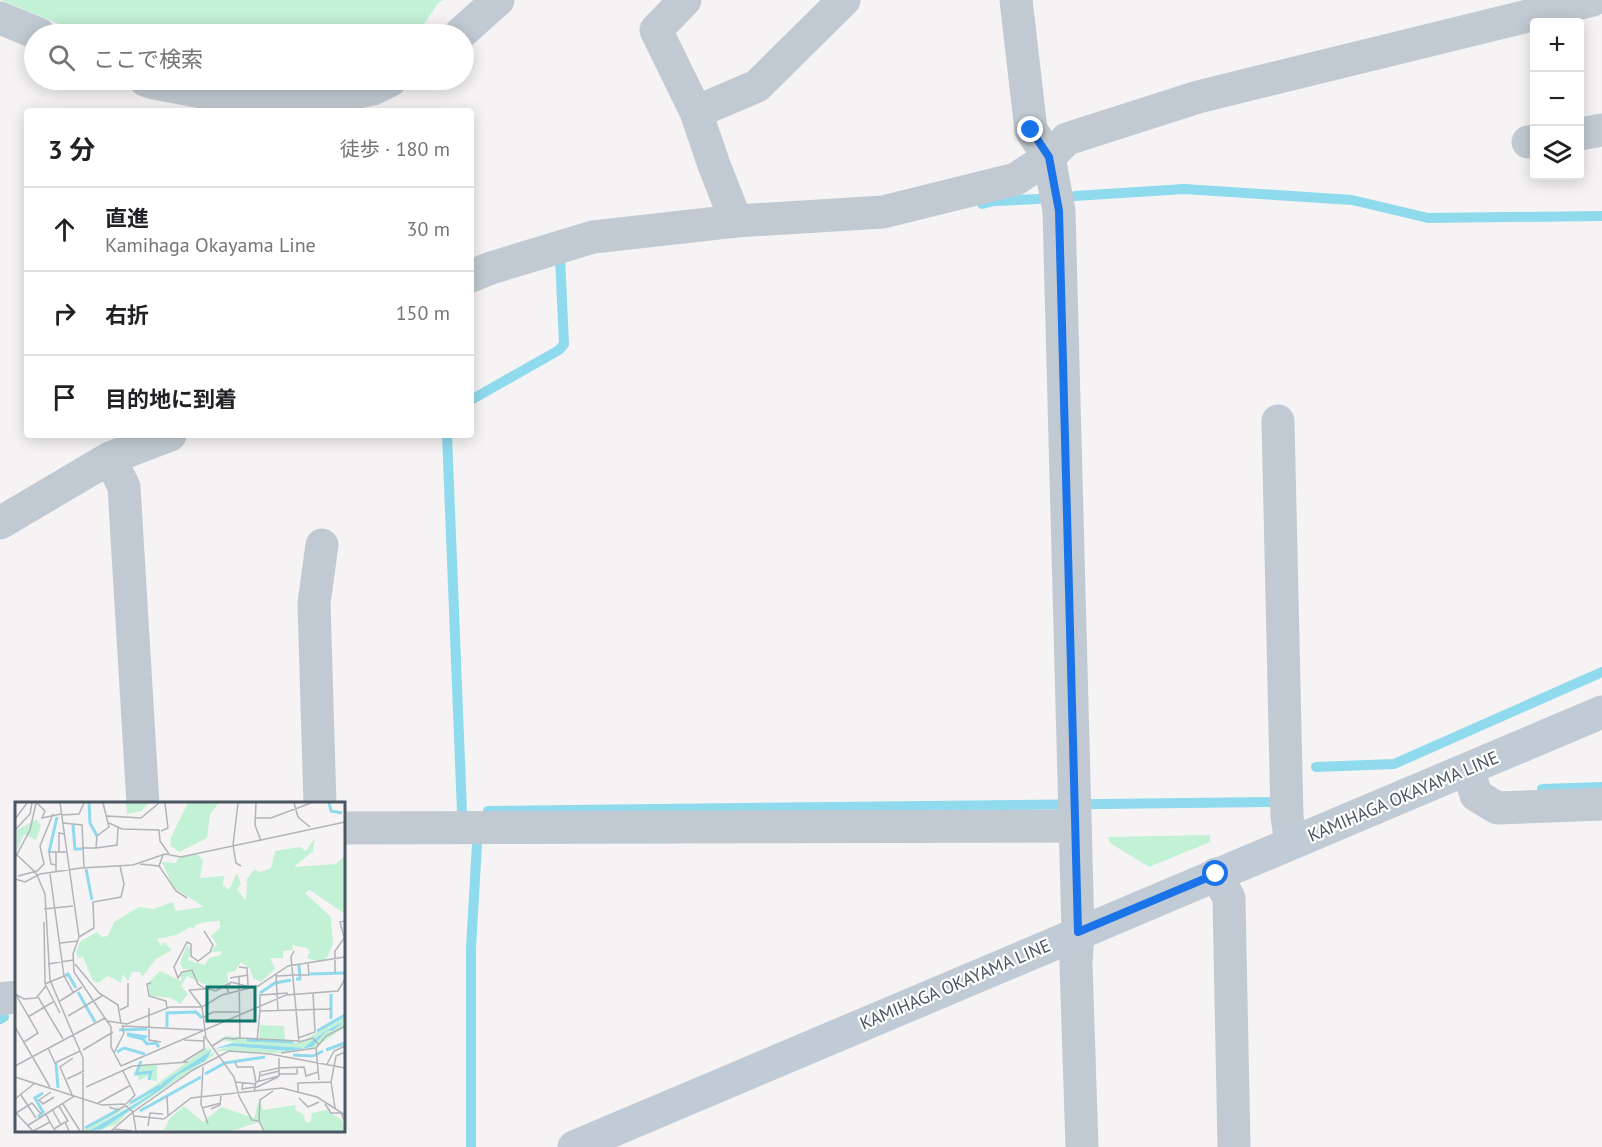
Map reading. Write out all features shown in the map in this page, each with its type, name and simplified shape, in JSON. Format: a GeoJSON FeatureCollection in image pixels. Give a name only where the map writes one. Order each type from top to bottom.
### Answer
{"type":"FeatureCollection","features":[{"type":"Feature","properties":{"kind":"main road","name":"KAMIHAGA OKAYAMA LINE"},"geometry":{"type":"LineString","coordinates":[[574,1147],[1602,712]]}},
{"type":"Feature","properties":{"kind":"street"},"geometry":{"type":"LineString","coordinates":[[471,24],[498,0]]}},
{"type":"Feature","properties":{"kind":"street"},"geometry":{"type":"LineString","coordinates":[[685,0],[656,30],[696,112],[736,221]]}},
{"type":"Feature","properties":{"kind":"street"},"geometry":{"type":"LineString","coordinates":[[696,112],[757,86],[844,0]]}},
{"type":"Feature","properties":{"kind":"street"},"geometry":{"type":"LineString","coordinates":[[1016,0],[1031,130],[1049,157],[1059,211],[1082,1147]]}},
{"type":"Feature","properties":{"kind":"street"},"geometry":{"type":"LineString","coordinates":[[474,275],[593,237],[736,221],[884,212],[1016,179],[1049,157],[1067,139],[1198,98],[1577,1]]}},
{"type":"Feature","properties":{"kind":"street"},"geometry":{"type":"LineString","coordinates":[[0,18],[24,28]]}},
{"type":"Feature","properties":{"kind":"street"},"geometry":{"type":"LineString","coordinates":[[191,90],[282,107],[368,90]]}},
{"type":"Feature","properties":{"kind":"street"},"geometry":{"type":"LineString","coordinates":[[1584,133],[1602,130]]}},
{"type":"Feature","properties":{"kind":"street"},"geometry":{"type":"LineString","coordinates":[[1278,421],[1287,817],[1291,842]]}},
{"type":"Feature","properties":{"kind":"street"},"geometry":{"type":"LineString","coordinates":[[0,523],[110,458],[162,438]]}},
{"type":"Feature","properties":{"kind":"street"},"geometry":{"type":"LineString","coordinates":[[110,458],[124,487],[143,802]]}},
{"type":"Feature","properties":{"kind":"street"},"geometry":{"type":"LineString","coordinates":[[320,802],[314,603],[322,545]]}},
{"type":"Feature","properties":{"kind":"street"},"geometry":{"type":"LineString","coordinates":[[1468,769],[1476,795],[1497,808],[1602,804]]}},
{"type":"Feature","properties":{"kind":"street"},"geometry":{"type":"LineString","coordinates":[[345,828],[1075,814]]}},
{"type":"Feature","properties":{"kind":"street"},"geometry":{"type":"LineString","coordinates":[[1216,874],[1229,898],[1234,1147]]}},
{"type":"Feature","properties":{"kind":"street"},"geometry":{"type":"LineString","coordinates":[[0,999],[15,997]]}},
{"type":"Feature","properties":{"kind":"green space"},"geometry":{"type":"Polygon","coordinates":[[[1,0],[443,0],[439,2],[424,24],[59,24],[1,0]]]}},
{"type":"Feature","properties":{"kind":"green space"},"geometry":{"type":"Polygon","coordinates":[[[1210,835],[1210,842],[1149,867],[1110,843],[1108,837],[1210,835]]]}},
{"type":"Feature","properties":{"kind":"waterway"},"geometry":{"type":"LineString","coordinates":[[1075,196],[1184,189],[1352,200],[1428,218],[1602,216]]}},
{"type":"Feature","properties":{"kind":"waterway"},"geometry":{"type":"LineString","coordinates":[[982,204],[995,201],[1038,199]]}},
{"type":"Feature","properties":{"kind":"waterway"},"geometry":{"type":"LineString","coordinates":[[474,398],[559,350],[564,344],[560,257],[568,256]]}},
{"type":"Feature","properties":{"kind":"waterway"},"geometry":{"type":"LineString","coordinates":[[447,438],[462,812]]}},
{"type":"Feature","properties":{"kind":"waterway"},"geometry":{"type":"LineString","coordinates":[[1316,767],[1394,764],[1602,672]]}},
{"type":"Feature","properties":{"kind":"waterway"},"geometry":{"type":"LineString","coordinates":[[1542,789],[1602,787]]}},
{"type":"Feature","properties":{"kind":"waterway"},"geometry":{"type":"LineString","coordinates":[[488,811],[1270,802]]}},
{"type":"Feature","properties":{"kind":"waterway"},"geometry":{"type":"LineString","coordinates":[[471,1147],[471,948],[477,844]]}},
{"type":"Feature","properties":{"kind":"waterway"},"geometry":{"type":"LineString","coordinates":[[0,1019],[4,1017]]}},
{"type":"Feature","properties":{"kind":"route"},"geometry":{"type":"LineString","coordinates":[[1031,130],[1049,157],[1059,211],[1078,932],[1216,874]]}}]}
